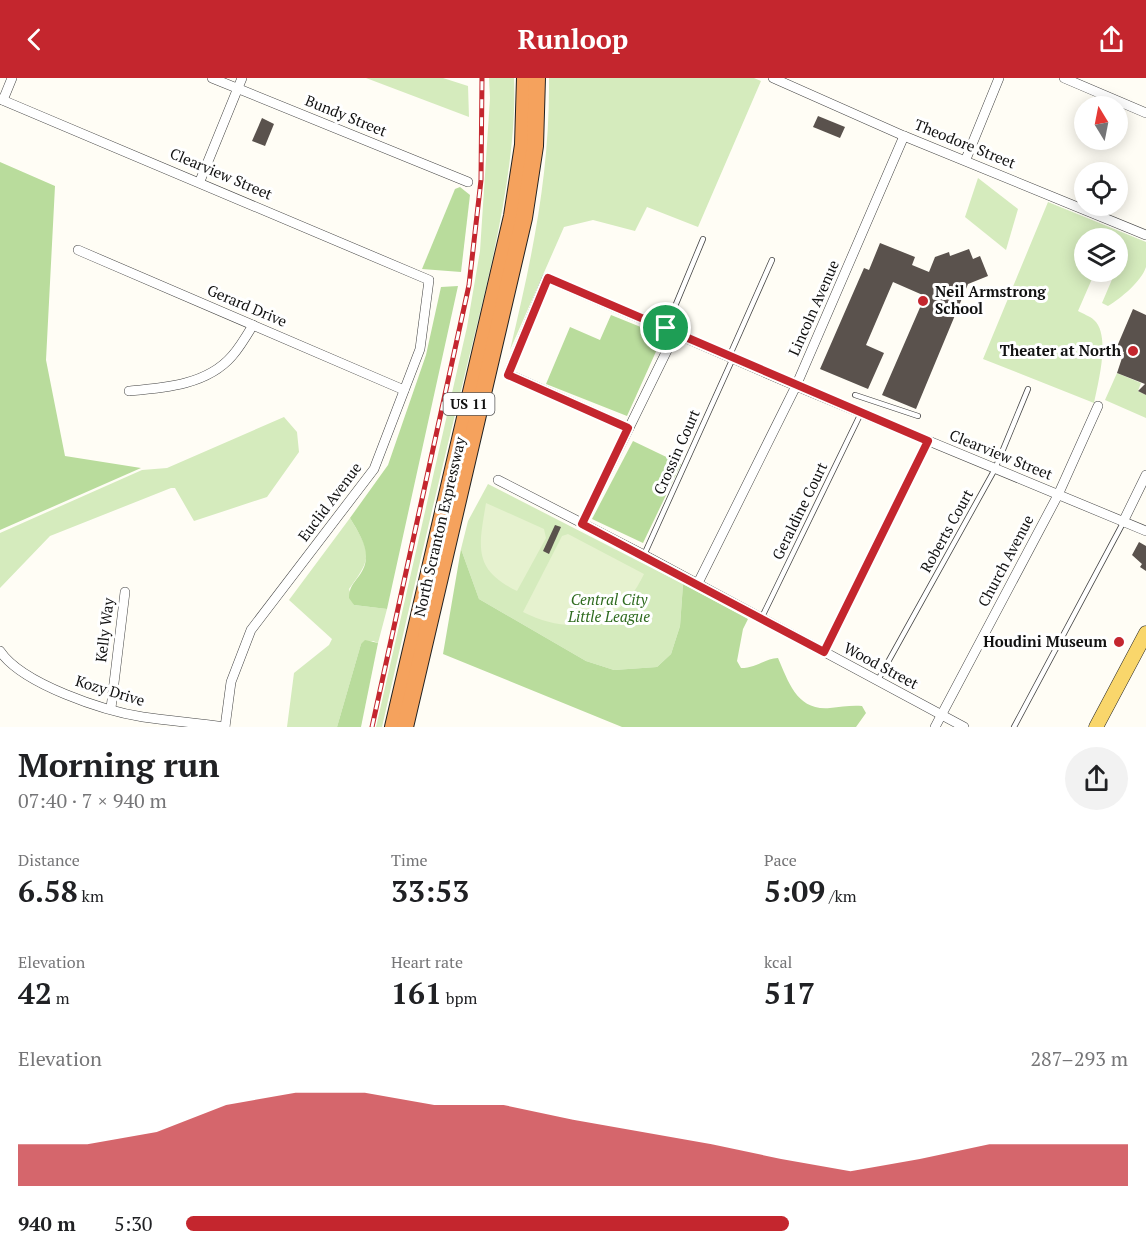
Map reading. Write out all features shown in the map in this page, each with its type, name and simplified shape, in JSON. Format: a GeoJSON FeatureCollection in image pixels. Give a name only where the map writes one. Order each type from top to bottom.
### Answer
{"type":"FeatureCollection","features":[{"type":"Feature","properties":{"kind":"highway","name":"North Scranton Expressway"},"geometry":{"type":"LineString","coordinates":[[393,727],[511,224],[523,145],[525,78]]}},
{"type":"Feature","properties":{"kind":"highway","name":"North Scranton Expressway"},"geometry":{"type":"LineString","coordinates":[[405,727],[524,218],[535,146],[537,78]]}},
{"type":"Feature","properties":{"kind":"main road"},"geometry":{"type":"LineString","coordinates":[[1096,727],[1146,633]]}},
{"type":"Feature","properties":{"kind":"street"},"geometry":{"type":"LineString","coordinates":[[1,99],[12,78]]}},
{"type":"Feature","properties":{"kind":"street","name":"Bundy Street"},"geometry":{"type":"LineString","coordinates":[[212,78],[468,182]]}},
{"type":"Feature","properties":{"kind":"street"},"geometry":{"type":"LineString","coordinates":[[200,181],[242,78]]}},
{"type":"Feature","properties":{"kind":"street","name":"Theodore Street"},"geometry":{"type":"LineString","coordinates":[[773,78],[904,136],[966,159],[1146,235]]}},
{"type":"Feature","properties":{"kind":"street"},"geometry":{"type":"LineString","coordinates":[[966,159],[999,78]]}},
{"type":"Feature","properties":{"kind":"street"},"geometry":{"type":"LineString","coordinates":[[1064,78],[1146,113]]}},
{"type":"Feature","properties":{"kind":"street","name":"Clearview Street"},"geometry":{"type":"LineString","coordinates":[[1,99],[200,181],[429,280]]}},
{"type":"Feature","properties":{"kind":"street","name":"Lincoln Avenue"},"geometry":{"type":"LineString","coordinates":[[697,585],[796,386],[904,136]]}},
{"type":"Feature","properties":{"kind":"street","name":"Gerard Drive"},"geometry":{"type":"LineString","coordinates":[[78,250],[404,390]]}},
{"type":"Feature","properties":{"kind":"street","name":"Clearview Street"},"geometry":{"type":"LineString","coordinates":[[628,428],[508,375],[548,278],[796,386],[1146,531]]}},
{"type":"Feature","properties":{"kind":"street","name":"Euclid Avenue"},"geometry":{"type":"LineString","coordinates":[[225,727],[231,682],[251,630],[374,469],[420,349],[429,280]]}},
{"type":"Feature","properties":{"kind":"street"},"geometry":{"type":"LineString","coordinates":[[129,391],[167,388],[188,383],[208,373],[232,357],[254,326]]}},
{"type":"Feature","properties":{"kind":"street"},"geometry":{"type":"LineString","coordinates":[[582,524],[676,332]]}},
{"type":"Feature","properties":{"kind":"street","name":"Church Avenue"},"geometry":{"type":"LineString","coordinates":[[935,727],[1058,495],[1098,406]]}},
{"type":"Feature","properties":{"kind":"street"},"geometry":{"type":"LineString","coordinates":[[824,652],[928,441]]}},
{"type":"Feature","properties":{"kind":"street"},"geometry":{"type":"LineString","coordinates":[[1123,522],[1146,475]]}},
{"type":"Feature","properties":{"kind":"street","name":"Wood Street"},"geometry":{"type":"LineString","coordinates":[[498,480],[644,555],[761,620],[964,727]]}},
{"type":"Feature","properties":{"kind":"street","name":"Kelly Way"},"geometry":{"type":"LineString","coordinates":[[111,708],[125,592]]}},
{"type":"Feature","properties":{"kind":"street","name":"Kozy Drive"},"geometry":{"type":"LineString","coordinates":[[0,651],[27,676],[77,698],[140,717],[225,727]]}},
{"type":"Feature","properties":{"kind":"lane"},"geometry":{"type":"LineString","coordinates":[[666,328],[702,239]]}},
{"type":"Feature","properties":{"kind":"lane","name":"Crossin Court"},"geometry":{"type":"LineString","coordinates":[[644,555],[772,260]]}},
{"type":"Feature","properties":{"kind":"lane","name":"Roberts Court"},"geometry":{"type":"LineString","coordinates":[[878,680],[995,469],[1028,389]]}},
{"type":"Feature","properties":{"kind":"lane"},"geometry":{"type":"LineString","coordinates":[[855,395],[918,416]]}},
{"type":"Feature","properties":{"kind":"lane","name":"Geraldine Court"},"geometry":{"type":"LineString","coordinates":[[761,620],[861,413]]}},
{"type":"Feature","properties":{"kind":"lane"},"geometry":{"type":"LineString","coordinates":[[1014,727],[1123,522]]}},
{"type":"Feature","properties":{"kind":"green space"},"geometry":{"type":"Polygon","coordinates":[[[366,78],[443,78],[468,86],[469,117],[366,78]]]}},
{"type":"Feature","properties":{"kind":"green space"},"geometry":{"type":"Polygon","coordinates":[[[489,78],[514,78],[511,152],[505,191],[490,270],[382,727],[376,727],[467,327],[480,251],[490,98],[489,78]]]}},
{"type":"Feature","properties":{"kind":"green space"},"geometry":{"type":"Polygon","coordinates":[[[549,78],[754,78],[761,81],[698,227],[647,207],[635,231],[593,220],[564,227],[510,350],[526,282],[543,182],[549,113],[549,78]]]}},
{"type":"Feature","properties":{"kind":"green space"},"geometry":{"type":"Polygon","coordinates":[[[0,162],[55,186],[46,360],[65,456],[141,468],[0,530],[0,162]]]}},
{"type":"Feature","properties":{"kind":"green space"},"geometry":{"type":"Polygon","coordinates":[[[978,178],[1018,209],[1006,250],[965,217],[978,178]]]}},
{"type":"Feature","properties":{"kind":"green space"},"geometry":{"type":"Polygon","coordinates":[[[460,187],[470,195],[461,272],[422,269],[455,189],[460,187]]]}},
{"type":"Feature","properties":{"kind":"green space"},"geometry":{"type":"Polygon","coordinates":[[[1048,202],[1074,213],[1074,216],[1082,216],[1112,228],[1074,228],[1074,282],[1091,282],[1078,311],[1092,319],[1099,327],[1102,336],[1102,360],[1094,403],[983,359],[1048,202]]]}},
{"type":"Feature","properties":{"kind":"green space"},"geometry":{"type":"Polygon","coordinates":[[[1128,235],[1146,242],[1146,267],[1140,278],[1119,299],[1108,306],[1102,303],[1111,282],[1128,282],[1128,235]]]}},
{"type":"Feature","properties":{"kind":"green space"},"geometry":{"type":"Polygon","coordinates":[[[458,286],[387,609],[354,605],[349,598],[350,591],[363,569],[366,554],[362,540],[350,518],[388,465],[426,355],[441,287],[458,286]]]}},
{"type":"Feature","properties":{"kind":"green space"},"geometry":{"type":"Polygon","coordinates":[[[611,315],[663,336],[627,416],[546,384],[570,327],[600,340],[611,315]]]}},
{"type":"Feature","properties":{"kind":"green space"},"geometry":{"type":"Polygon","coordinates":[[[1117,373],[1141,383],[1138,391],[1146,395],[1146,418],[1105,400],[1117,373]]]}},
{"type":"Feature","properties":{"kind":"green space"},"geometry":{"type":"Polygon","coordinates":[[[284,417],[297,432],[299,452],[267,497],[194,521],[175,488],[171,488],[50,536],[0,588],[0,533],[142,470],[167,468],[284,417]]]}},
{"type":"Feature","properties":{"kind":"green space"},"geometry":{"type":"Polygon","coordinates":[[[633,441],[681,464],[643,543],[592,519],[633,441]]]}},
{"type":"Feature","properties":{"kind":"green space","name":"Central City Little League"},"geometry":{"type":"Polygon","coordinates":[[[488,484],[683,584],[680,626],[671,654],[657,667],[614,670],[586,661],[479,599],[461,549],[468,521],[488,484]]]}},
{"type":"Feature","properties":{"kind":"green space"},"geometry":{"type":"Polygon","coordinates":[[[486,503],[544,529],[546,538],[517,591],[502,583],[492,574],[482,555],[481,544],[486,503]]]}},
{"type":"Feature","properties":{"kind":"green space"},"geometry":{"type":"Polygon","coordinates":[[[350,518],[362,539],[366,555],[362,569],[349,589],[354,605],[387,609],[378,643],[373,641],[361,644],[337,727],[287,727],[294,673],[329,645],[332,639],[289,600],[350,518]]]}},
{"type":"Feature","properties":{"kind":"green space"},"geometry":{"type":"Polygon","coordinates":[[[568,534],[644,574],[634,592],[622,606],[608,616],[593,622],[577,625],[559,624],[523,612],[562,536],[568,534]]]}},
{"type":"Feature","properties":{"kind":"green space"},"geometry":{"type":"Polygon","coordinates":[[[461,549],[479,599],[586,661],[614,670],[657,667],[671,654],[680,626],[683,584],[748,619],[743,629],[737,661],[741,668],[778,658],[796,694],[810,705],[819,708],[862,706],[866,713],[856,727],[622,727],[443,654],[461,549]]]}},
{"type":"Feature","properties":{"kind":"green space"},"geometry":{"type":"Polygon","coordinates":[[[365,640],[378,643],[361,727],[337,727],[361,644],[365,640]]]}},
{"type":"Feature","properties":{"kind":"building"},"geometry":{"type":"Polygon","coordinates":[[[818,116],[845,127],[840,138],[813,127],[818,116]]]}},
{"type":"Feature","properties":{"kind":"building"},"geometry":{"type":"Polygon","coordinates":[[[262,118],[274,124],[265,146],[252,141],[262,118]]]}},
{"type":"Feature","properties":{"kind":"building"},"geometry":{"type":"Polygon","coordinates":[[[880,243],[915,257],[912,265],[929,272],[935,257],[949,252],[950,256],[969,249],[973,259],[980,256],[988,276],[968,284],[916,409],[882,395],[925,296],[893,282],[866,345],[884,353],[868,389],[820,369],[864,268],[869,270],[880,243]]]}},
{"type":"Feature","properties":{"kind":"building","name":"Theater at North"},"geometry":{"type":"Polygon","coordinates":[[[1133,309],[1146,315],[1146,395],[1138,391],[1145,384],[1117,373],[1124,352],[1116,349],[1133,309]]]}},
{"type":"Feature","properties":{"kind":"building"},"geometry":{"type":"Polygon","coordinates":[[[555,525],[561,527],[549,554],[543,551],[555,525]]]}},
{"type":"Feature","properties":{"kind":"building"},"geometry":{"type":"Polygon","coordinates":[[[1139,542],[1146,546],[1146,571],[1140,567],[1142,564],[1132,555],[1139,542]]]}},
{"type":"Feature","properties":{"kind":"railway"},"geometry":{"type":"LineString","coordinates":[[372,727],[469,285],[481,180],[482,78]]}},
{"type":"Feature","properties":{"kind":"place","name":"Neil Armstrong School"},"geometry":{"type":"Point","coordinates":[923,301]}},
{"type":"Feature","properties":{"kind":"place","name":"Theater at North"},"geometry":{"type":"Point","coordinates":[1133,351]}},
{"type":"Feature","properties":{"kind":"place","name":"Houdini Museum"},"geometry":{"type":"Point","coordinates":[1119,642]}},
{"type":"Feature","properties":{"kind":"route"},"geometry":{"type":"LineString","coordinates":[[548,278],[666,328],[928,441],[824,652],[582,524],[628,428],[508,375],[548,278]]}}]}
